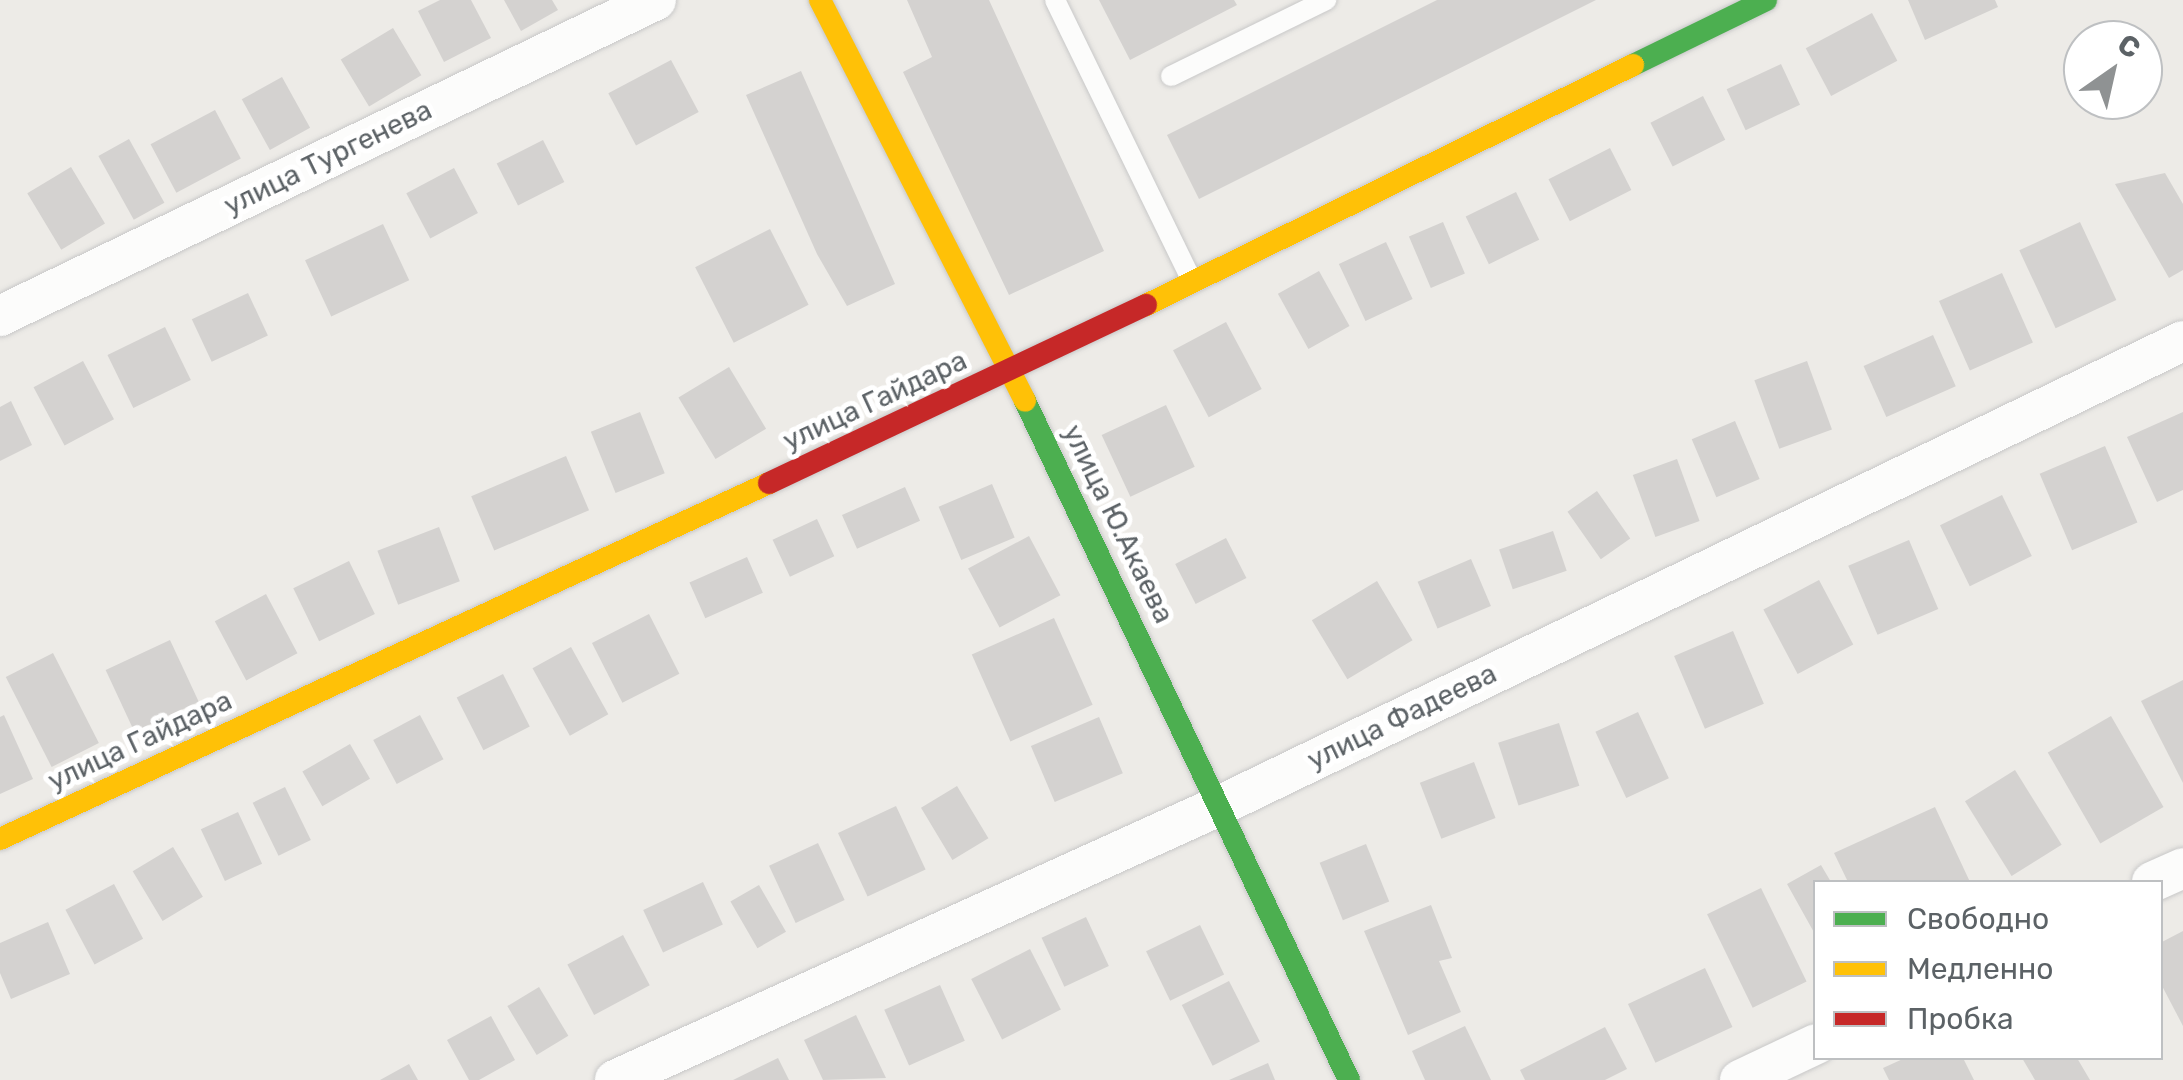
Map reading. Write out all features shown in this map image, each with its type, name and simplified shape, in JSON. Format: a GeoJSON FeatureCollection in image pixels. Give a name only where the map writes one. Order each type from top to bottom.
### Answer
{"type":"FeatureCollection","features":[{"type":"Feature","properties":{"kind":"street","name":"улица Тургенева"},"geometry":{"type":"LineString","coordinates":[[0,316],[656,0]]}},
{"type":"Feature","properties":{"kind":"street","name":"улица Ю.Акаева"},"geometry":{"type":"LineString","coordinates":[[820,0],[1011,371],[1349,1080]]}},
{"type":"Feature","properties":{"kind":"street","name":"улица Гайдара"},"geometry":{"type":"LineString","coordinates":[[0,839],[1011,371],[1766,0]]}},
{"type":"Feature","properties":{"kind":"street","name":"улица Фадеева"},"geometry":{"type":"LineString","coordinates":[[615,1080],[1219,806],[2183,341]]}},
{"type":"Feature","properties":{"kind":"street"},"geometry":{"type":"LineString","coordinates":[[2156,880],[2183,868]]}},
{"type":"Feature","properties":{"kind":"street"},"geometry":{"type":"LineString","coordinates":[[1740,1080],[1813,1045]]}},
{"type":"Feature","properties":{"kind":"lane"},"geometry":{"type":"LineString","coordinates":[[1056,0],[1192,282]]}},
{"type":"Feature","properties":{"kind":"lane"},"geometry":{"type":"LineString","coordinates":[[1171,76],[1326,0]]}},
{"type":"Feature","properties":{"kind":"lane"},"geometry":{"type":"LineString","coordinates":[[1711,0],[1720,23]]}},
{"type":"Feature","properties":{"kind":"building"},"geometry":{"type":"Polygon","coordinates":[[[440,0],[471,0],[491,38],[444,62],[418,11],[440,0]]]}},
{"type":"Feature","properties":{"kind":"building"},"geometry":{"type":"Polygon","coordinates":[[[504,0],[552,0],[558,10],[521,31],[504,0]]]}},
{"type":"Feature","properties":{"kind":"building"},"geometry":{"type":"Polygon","coordinates":[[[907,0],[989,0],[1104,251],[1009,295],[903,72],[932,57],[907,0]]]}},
{"type":"Feature","properties":{"kind":"building"},"geometry":{"type":"Polygon","coordinates":[[[1099,0],[1234,0],[1237,5],[1130,60],[1099,0]]]}},
{"type":"Feature","properties":{"kind":"building"},"geometry":{"type":"Polygon","coordinates":[[[1437,0],[1596,0],[1199,199],[1167,135],[1437,0]]]}},
{"type":"Feature","properties":{"kind":"building"},"geometry":{"type":"Polygon","coordinates":[[[1908,0],[1995,0],[1998,7],[1925,40],[1908,0]]]}},
{"type":"Feature","properties":{"kind":"building"},"geometry":{"type":"Polygon","coordinates":[[[1872,13],[1897,61],[1831,96],[1806,48],[1872,13]]]}},
{"type":"Feature","properties":{"kind":"building"},"geometry":{"type":"Polygon","coordinates":[[[393,28],[421,75],[369,107],[341,59],[393,28]]]}},
{"type":"Feature","properties":{"kind":"building"},"geometry":{"type":"Polygon","coordinates":[[[671,60],[699,112],[636,145],[608,93],[671,60]]]}},
{"type":"Feature","properties":{"kind":"building"},"geometry":{"type":"Polygon","coordinates":[[[1781,64],[1800,105],[1746,130],[1727,89],[1781,64]]]}},
{"type":"Feature","properties":{"kind":"building"},"geometry":{"type":"Polygon","coordinates":[[[801,71],[895,284],[847,306],[817,254],[746,95],[801,71]]]}},
{"type":"Feature","properties":{"kind":"building"},"geometry":{"type":"Polygon","coordinates":[[[282,77],[310,128],[270,150],[242,99],[282,77]]]}},
{"type":"Feature","properties":{"kind":"building"},"geometry":{"type":"Polygon","coordinates":[[[1703,96],[1725,140],[1673,166],[1650,123],[1703,96]]]}},
{"type":"Feature","properties":{"kind":"building"},"geometry":{"type":"Polygon","coordinates":[[[215,110],[241,159],[176,193],[151,144],[215,110]]]}},
{"type":"Feature","properties":{"kind":"building"},"geometry":{"type":"Polygon","coordinates":[[[129,139],[164,203],[134,220],[98,156],[129,139]]]}},
{"type":"Feature","properties":{"kind":"building"},"geometry":{"type":"Polygon","coordinates":[[[543,140],[564,182],[518,205],[497,164],[543,140]]]}},
{"type":"Feature","properties":{"kind":"building"},"geometry":{"type":"Polygon","coordinates":[[[1610,148],[1631,190],[1570,221],[1549,179],[1610,148]]]}},
{"type":"Feature","properties":{"kind":"building"},"geometry":{"type":"Polygon","coordinates":[[[71,167],[105,224],[61,250],[27,193],[71,167]]]}},
{"type":"Feature","properties":{"kind":"building"},"geometry":{"type":"Polygon","coordinates":[[[454,168],[478,213],[430,238],[406,193],[454,168]]]}},
{"type":"Feature","properties":{"kind":"building"},"geometry":{"type":"Polygon","coordinates":[[[2165,173],[2183,204],[2183,270],[2169,278],[2115,184],[2165,173]]]}},
{"type":"Feature","properties":{"kind":"building"},"geometry":{"type":"Polygon","coordinates":[[[1516,192],[1539,240],[1489,264],[1466,217],[1516,192]]]}},
{"type":"Feature","properties":{"kind":"building"},"geometry":{"type":"Polygon","coordinates":[[[1443,222],[1465,274],[1431,288],[1409,236],[1443,222]]]}},
{"type":"Feature","properties":{"kind":"building"},"geometry":{"type":"Polygon","coordinates":[[[2080,222],[2116,300],[2056,328],[2019,250],[2080,222]]]}},
{"type":"Feature","properties":{"kind":"building"},"geometry":{"type":"Polygon","coordinates":[[[383,224],[409,280],[331,317],[305,260],[383,224]]]}},
{"type":"Feature","properties":{"kind":"building"},"geometry":{"type":"Polygon","coordinates":[[[770,229],[809,305],[734,343],[695,267],[770,229]]]}},
{"type":"Feature","properties":{"kind":"building"},"geometry":{"type":"Polygon","coordinates":[[[1386,242],[1413,299],[1365,321],[1339,264],[1386,242]]]}},
{"type":"Feature","properties":{"kind":"building"},"geometry":{"type":"Polygon","coordinates":[[[1319,271],[1350,326],[1308,349],[1278,294],[1319,271]]]}},
{"type":"Feature","properties":{"kind":"building"},"geometry":{"type":"Polygon","coordinates":[[[2002,273],[2033,342],[1970,370],[1939,301],[2002,273]]]}},
{"type":"Feature","properties":{"kind":"building"},"geometry":{"type":"Polygon","coordinates":[[[248,293],[268,336],[212,362],[192,319],[248,293]]]}},
{"type":"Feature","properties":{"kind":"building"},"geometry":{"type":"Polygon","coordinates":[[[1226,322],[1262,389],[1209,417],[1173,350],[1226,322]]]}},
{"type":"Feature","properties":{"kind":"building"},"geometry":{"type":"Polygon","coordinates":[[[165,327],[191,380],[133,408],[107,355],[165,327]]]}},
{"type":"Feature","properties":{"kind":"building"},"geometry":{"type":"Polygon","coordinates":[[[1933,335],[1956,386],[1886,417],[1864,366],[1933,335]]]}},
{"type":"Feature","properties":{"kind":"building"},"geometry":{"type":"Polygon","coordinates":[[[83,361],[114,419],[65,446],[34,387],[83,361]]]}},
{"type":"Feature","properties":{"kind":"building"},"geometry":{"type":"Polygon","coordinates":[[[1807,361],[1832,430],[1779,449],[1754,380],[1807,361]]]}},
{"type":"Feature","properties":{"kind":"building"},"geometry":{"type":"Polygon","coordinates":[[[729,367],[766,429],[716,459],[678,397],[729,367]]]}},
{"type":"Feature","properties":{"kind":"building"},"geometry":{"type":"Polygon","coordinates":[[[11,401],[32,445],[0,461],[0,407],[11,401]]]}},
{"type":"Feature","properties":{"kind":"building"},"geometry":{"type":"Polygon","coordinates":[[[1166,405],[1195,467],[1130,497],[1102,435],[1166,405]]]}},
{"type":"Feature","properties":{"kind":"building"},"geometry":{"type":"Polygon","coordinates":[[[640,412],[665,473],[616,493],[591,432],[640,412]]]}},
{"type":"Feature","properties":{"kind":"building"},"geometry":{"type":"Polygon","coordinates":[[[2183,412],[2183,490],[2157,502],[2127,437],[2183,412]]]}},
{"type":"Feature","properties":{"kind":"building"},"geometry":{"type":"Polygon","coordinates":[[[1735,421],[1760,479],[1716,497],[1692,439],[1735,421]]]}},
{"type":"Feature","properties":{"kind":"building"},"geometry":{"type":"Polygon","coordinates":[[[2105,446],[2137,522],[2072,550],[2040,474],[2105,446]]]}},
{"type":"Feature","properties":{"kind":"building"},"geometry":{"type":"Polygon","coordinates":[[[566,456],[589,510],[494,551],[471,496],[566,456]]]}},
{"type":"Feature","properties":{"kind":"building"},"geometry":{"type":"Polygon","coordinates":[[[1677,459],[1700,521],[1655,537],[1633,475],[1677,459]]]}},
{"type":"Feature","properties":{"kind":"building"},"geometry":{"type":"Polygon","coordinates":[[[992,484],[1015,537],[961,560],[939,507],[992,484]]]}},
{"type":"Feature","properties":{"kind":"building"},"geometry":{"type":"Polygon","coordinates":[[[905,487],[920,521],[857,549],[842,515],[905,487]]]}},
{"type":"Feature","properties":{"kind":"building"},"geometry":{"type":"Polygon","coordinates":[[[1597,491],[1630,539],[1601,559],[1568,512],[1597,491]]]}},
{"type":"Feature","properties":{"kind":"building"},"geometry":{"type":"Polygon","coordinates":[[[2002,495],[2032,556],[1970,586],[1940,525],[2002,495]]]}},
{"type":"Feature","properties":{"kind":"building"},"geometry":{"type":"Polygon","coordinates":[[[817,519],[834,556],[790,577],[773,540],[817,519]]]}},
{"type":"Feature","properties":{"kind":"building"},"geometry":{"type":"Polygon","coordinates":[[[439,527],[460,581],[398,605],[377,551],[439,527]]]}},
{"type":"Feature","properties":{"kind":"building"},"geometry":{"type":"Polygon","coordinates":[[[1553,531],[1567,571],[1513,589],[1499,550],[1553,531]]]}},
{"type":"Feature","properties":{"kind":"building"},"geometry":{"type":"Polygon","coordinates":[[[1029,536],[1060,595],[1000,628],[968,568],[1029,536]]]}},
{"type":"Feature","properties":{"kind":"building"},"geometry":{"type":"Polygon","coordinates":[[[1226,538],[1246,578],[1196,604],[1175,564],[1226,538]]]}},
{"type":"Feature","properties":{"kind":"building"},"geometry":{"type":"Polygon","coordinates":[[[1909,540],[1938,609],[1878,635],[1848,566],[1909,540]]]}},
{"type":"Feature","properties":{"kind":"building"},"geometry":{"type":"Polygon","coordinates":[[[747,557],[763,593],[705,618],[689,583],[747,557]]]}},
{"type":"Feature","properties":{"kind":"building"},"geometry":{"type":"Polygon","coordinates":[[[1471,559],[1491,606],[1438,629],[1418,582],[1471,559]]]}},
{"type":"Feature","properties":{"kind":"building"},"geometry":{"type":"Polygon","coordinates":[[[349,561],[375,614],[319,641],[293,588],[349,561]]]}},
{"type":"Feature","properties":{"kind":"building"},"geometry":{"type":"Polygon","coordinates":[[[1819,580],[1853,644],[1798,674],[1763,610],[1819,580]]]}},
{"type":"Feature","properties":{"kind":"building"},"geometry":{"type":"Polygon","coordinates":[[[1377,581],[1413,640],[1347,679],[1312,620],[1377,581]]]}},
{"type":"Feature","properties":{"kind":"building"},"geometry":{"type":"Polygon","coordinates":[[[266,594],[297,653],[246,680],[215,621],[266,594]]]}},
{"type":"Feature","properties":{"kind":"building"},"geometry":{"type":"Polygon","coordinates":[[[649,614],[679,674],[622,703],[592,643],[649,614]]]}},
{"type":"Feature","properties":{"kind":"building"},"geometry":{"type":"Polygon","coordinates":[[[1054,618],[1093,705],[1010,741],[972,655],[1054,618]]]}},
{"type":"Feature","properties":{"kind":"building"},"geometry":{"type":"Polygon","coordinates":[[[1733,631],[1764,704],[1705,729],[1674,656],[1733,631]]]}},
{"type":"Feature","properties":{"kind":"building"},"geometry":{"type":"Polygon","coordinates":[[[170,640],[199,702],[134,732],[106,670],[170,640]]]}},
{"type":"Feature","properties":{"kind":"building"},"geometry":{"type":"Polygon","coordinates":[[[571,647],[608,714],[570,736],[533,668],[571,647]]]}},
{"type":"Feature","properties":{"kind":"building"},"geometry":{"type":"Polygon","coordinates":[[[53,653],[99,743],[52,767],[6,677],[53,653]]]}},
{"type":"Feature","properties":{"kind":"building"},"geometry":{"type":"Polygon","coordinates":[[[503,674],[530,727],[483,750],[457,698],[503,674]]]}},
{"type":"Feature","properties":{"kind":"building"},"geometry":{"type":"Polygon","coordinates":[[[2183,680],[2183,783],[2141,701],[2183,680]]]}},
{"type":"Feature","properties":{"kind":"building"},"geometry":{"type":"Polygon","coordinates":[[[1638,712],[1669,778],[1626,798],[1595,732],[1638,712]]]}},
{"type":"Feature","properties":{"kind":"building"},"geometry":{"type":"Polygon","coordinates":[[[4,715],[33,779],[0,794],[0,717],[4,715]]]}},
{"type":"Feature","properties":{"kind":"building"},"geometry":{"type":"Polygon","coordinates":[[[420,715],[443,759],[397,784],[373,740],[420,715]]]}},
{"type":"Feature","properties":{"kind":"building"},"geometry":{"type":"Polygon","coordinates":[[[2111,716],[2164,807],[2100,843],[2048,752],[2111,716]]]}},
{"type":"Feature","properties":{"kind":"building"},"geometry":{"type":"Polygon","coordinates":[[[1099,717],[1123,773],[1055,802],[1031,746],[1099,717]]]}},
{"type":"Feature","properties":{"kind":"building"},"geometry":{"type":"Polygon","coordinates":[[[1559,723],[1579,786],[1519,806],[1498,743],[1559,723]]]}},
{"type":"Feature","properties":{"kind":"building"},"geometry":{"type":"Polygon","coordinates":[[[350,744],[370,779],[322,806],[302,772],[350,744]]]}},
{"type":"Feature","properties":{"kind":"building"},"geometry":{"type":"Polygon","coordinates":[[[1474,762],[1496,818],[1441,839],[1420,783],[1474,762]]]}},
{"type":"Feature","properties":{"kind":"building"},"geometry":{"type":"Polygon","coordinates":[[[2015,770],[2062,845],[2012,876],[1965,801],[2015,770]]]}},
{"type":"Feature","properties":{"kind":"building"},"geometry":{"type":"Polygon","coordinates":[[[957,786],[988,838],[952,860],[921,808],[957,786]]]}},
{"type":"Feature","properties":{"kind":"building"},"geometry":{"type":"Polygon","coordinates":[[[285,787],[311,840],[279,856],[253,803],[285,787]]]}},
{"type":"Feature","properties":{"kind":"building"},"geometry":{"type":"Polygon","coordinates":[[[896,806],[926,869],[868,896],[838,833],[896,806]]]}},
{"type":"Feature","properties":{"kind":"building"},"geometry":{"type":"Polygon","coordinates":[[[1935,807],[1969,880],[1847,880],[1834,853],[1935,807]]]}},
{"type":"Feature","properties":{"kind":"building"},"geometry":{"type":"Polygon","coordinates":[[[238,812],[262,864],[225,881],[201,829],[238,812]]]}},
{"type":"Feature","properties":{"kind":"building"},"geometry":{"type":"Polygon","coordinates":[[[818,843],[845,900],[796,923],[769,866],[818,843]]]}},
{"type":"Feature","properties":{"kind":"building"},"geometry":{"type":"Polygon","coordinates":[[[1366,844],[1389,901],[1343,920],[1320,863],[1366,844]]]}},
{"type":"Feature","properties":{"kind":"building"},"geometry":{"type":"Polygon","coordinates":[[[173,847],[203,897],[163,921],[133,871],[173,847]]]}},
{"type":"Feature","properties":{"kind":"building"},"geometry":{"type":"Polygon","coordinates":[[[1821,865],[1830,880],[1813,880],[1813,931],[1787,884],[1821,865]]]}},
{"type":"Feature","properties":{"kind":"building"},"geometry":{"type":"Polygon","coordinates":[[[703,882],[723,925],[663,952],[643,910],[703,882]]]}},
{"type":"Feature","properties":{"kind":"building"},"geometry":{"type":"Polygon","coordinates":[[[114,884],[143,939],[95,965],[65,910],[114,884]]]}},
{"type":"Feature","properties":{"kind":"building"},"geometry":{"type":"Polygon","coordinates":[[[759,885],[786,932],[757,948],[730,902],[759,885]]]}},
{"type":"Feature","properties":{"kind":"building"},"geometry":{"type":"Polygon","coordinates":[[[1761,888],[1807,981],[1753,1008],[1707,914],[1761,888]]]}},
{"type":"Feature","properties":{"kind":"building"},"geometry":{"type":"Polygon","coordinates":[[[1431,905],[1452,958],[1439,961],[1461,1012],[1408,1035],[1364,931],[1431,905]]]}},
{"type":"Feature","properties":{"kind":"building"},"geometry":{"type":"Polygon","coordinates":[[[1086,917],[1109,966],[1064,987],[1042,938],[1086,917]]]}},
{"type":"Feature","properties":{"kind":"building"},"geometry":{"type":"Polygon","coordinates":[[[48,922],[70,974],[11,999],[0,973],[0,943],[48,922]]]}},
{"type":"Feature","properties":{"kind":"building"},"geometry":{"type":"Polygon","coordinates":[[[1200,925],[1224,974],[1170,1001],[1146,951],[1200,925]]]}},
{"type":"Feature","properties":{"kind":"building"},"geometry":{"type":"Polygon","coordinates":[[[2183,931],[2183,1026],[2163,988],[2163,941],[2183,931]]]}},
{"type":"Feature","properties":{"kind":"building"},"geometry":{"type":"Polygon","coordinates":[[[623,935],[650,985],[594,1015],[567,965],[623,935]]]}},
{"type":"Feature","properties":{"kind":"building"},"geometry":{"type":"Polygon","coordinates":[[[1030,949],[1061,1010],[1002,1040],[971,979],[1030,949]]]}},
{"type":"Feature","properties":{"kind":"building"},"geometry":{"type":"Polygon","coordinates":[[[1705,968],[1732,1027],[1655,1063],[1628,1004],[1705,968]]]}},
{"type":"Feature","properties":{"kind":"building"},"geometry":{"type":"Polygon","coordinates":[[[1229,981],[1260,1042],[1213,1066],[1182,1005],[1229,981]]]}},
{"type":"Feature","properties":{"kind":"building"},"geometry":{"type":"Polygon","coordinates":[[[940,985],[965,1041],[909,1066],[884,1010],[940,985]]]}},
{"type":"Feature","properties":{"kind":"building"},"geometry":{"type":"Polygon","coordinates":[[[539,987],[568,1036],[537,1055],[507,1006],[539,987]]]}},
{"type":"Feature","properties":{"kind":"building"},"geometry":{"type":"Polygon","coordinates":[[[856,1015],[886,1078],[823,1080],[804,1040],[856,1015]]]}},
{"type":"Feature","properties":{"kind":"building"},"geometry":{"type":"Polygon","coordinates":[[[491,1016],[515,1060],[479,1080],[469,1080],[447,1040],[491,1016]]]}},
{"type":"Feature","properties":{"kind":"building"},"geometry":{"type":"Polygon","coordinates":[[[1465,1026],[1491,1080],[1425,1080],[1412,1051],[1465,1026]]]}},
{"type":"Feature","properties":{"kind":"building"},"geometry":{"type":"Polygon","coordinates":[[[1605,1027],[1627,1069],[1605,1080],[1525,1080],[1520,1070],[1605,1027]]]}},
{"type":"Feature","properties":{"kind":"building"},"geometry":{"type":"Polygon","coordinates":[[[778,1058],[789,1080],[733,1080],[778,1058]]]}},
{"type":"Feature","properties":{"kind":"building"},"geometry":{"type":"Polygon","coordinates":[[[1901,1060],[1964,1060],[1974,1080],[1889,1080],[1883,1068],[1901,1060]]]}},
{"type":"Feature","properties":{"kind":"building"},"geometry":{"type":"Polygon","coordinates":[[[2023,1060],[2078,1060],[2090,1080],[2035,1080],[2023,1060]]]}},
{"type":"Feature","properties":{"kind":"building"},"geometry":{"type":"Polygon","coordinates":[[[1268,1063],[1275,1080],[1229,1080],[1268,1063]]]}},
{"type":"Feature","properties":{"kind":"building"},"geometry":{"type":"Polygon","coordinates":[[[409,1064],[418,1080],[380,1080],[409,1064]]]}},
{"type":"Feature","properties":{"kind":"traffic: fast"},"geometry":{"type":"LineString","coordinates":[[1633,65],[1766,0]]}},
{"type":"Feature","properties":{"kind":"traffic: fast"},"geometry":{"type":"LineString","coordinates":[[1025,401],[1349,1080]]}},
{"type":"Feature","properties":{"kind":"traffic: slow"},"geometry":{"type":"LineString","coordinates":[[820,0],[1025,401]]}},
{"type":"Feature","properties":{"kind":"traffic: slow"},"geometry":{"type":"LineString","coordinates":[[1146,305],[1633,65]]}},
{"type":"Feature","properties":{"kind":"traffic: slow"},"geometry":{"type":"LineString","coordinates":[[0,839],[769,483]]}},
{"type":"Feature","properties":{"kind":"traffic: jam"},"geometry":{"type":"LineString","coordinates":[[769,483],[1146,305]]}}]}
